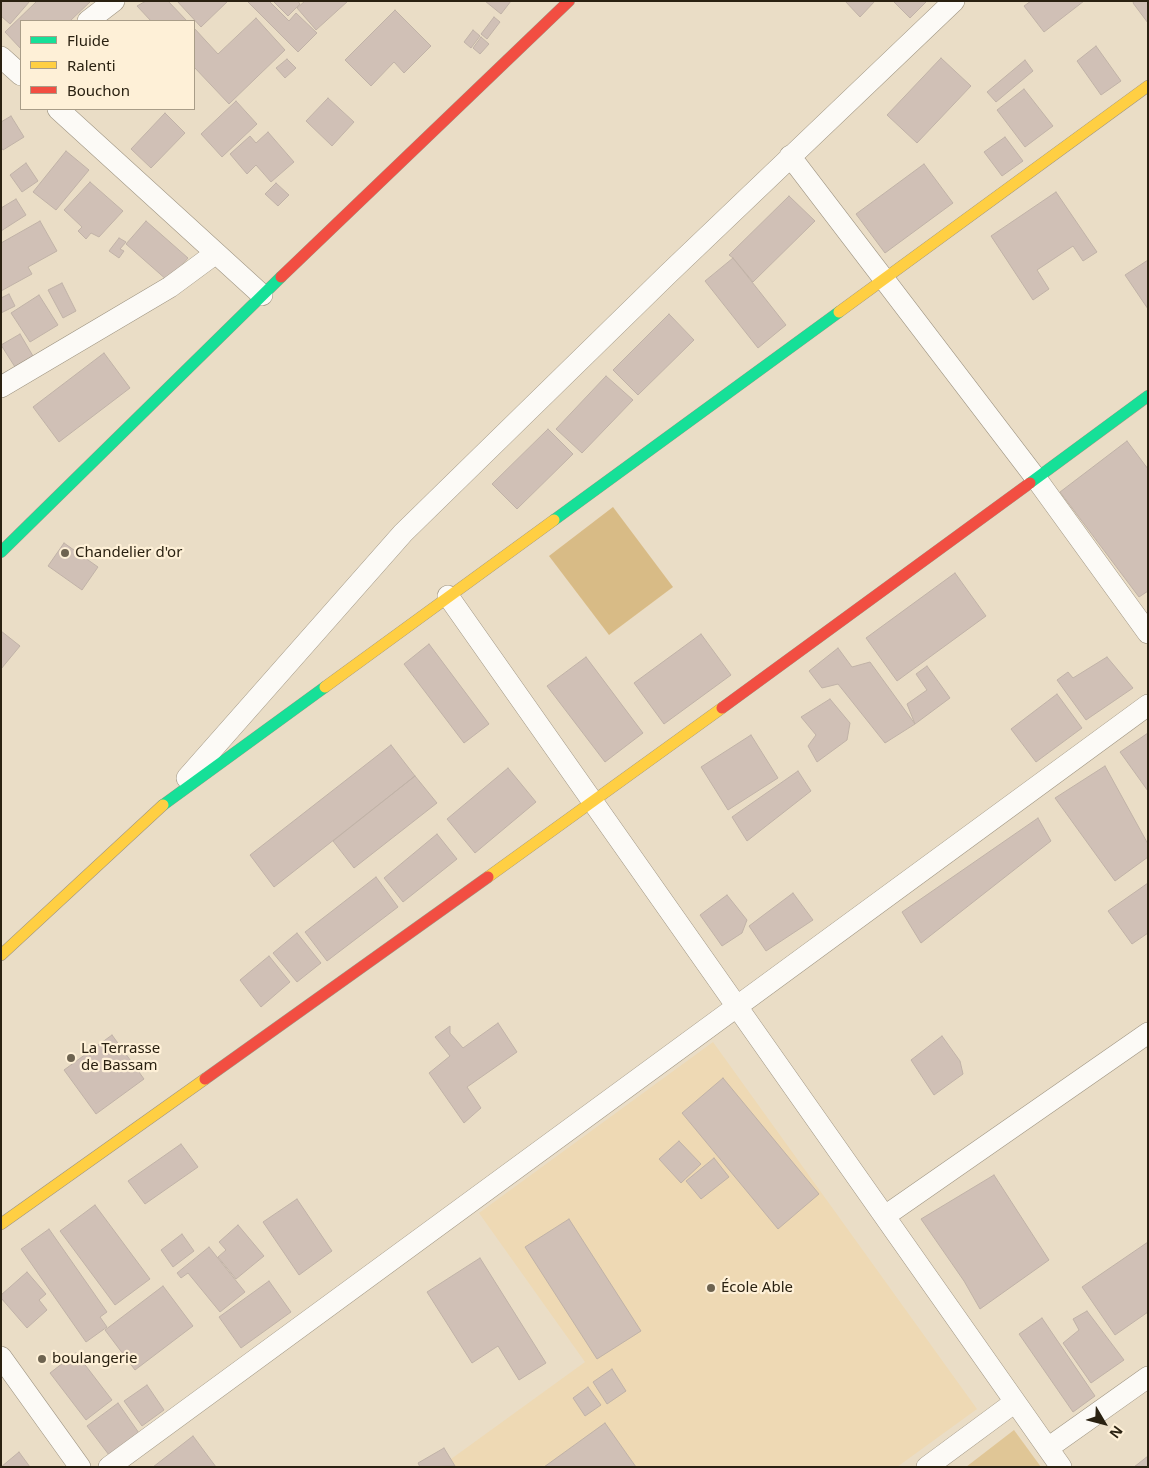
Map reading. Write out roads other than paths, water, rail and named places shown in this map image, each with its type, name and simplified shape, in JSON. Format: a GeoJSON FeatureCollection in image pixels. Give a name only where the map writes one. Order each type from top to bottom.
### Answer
{"type":"FeatureCollection","features":[{"type":"Feature","properties":{"kind":"street"},"geometry":{"type":"LineString","coordinates":[[89,20],[114,1]]}},
{"type":"Feature","properties":{"kind":"street"},"geometry":{"type":"LineString","coordinates":[[1,552],[262,295],[569,1]]}},
{"type":"Feature","properties":{"kind":"street"},"geometry":{"type":"LineString","coordinates":[[1,955],[164,805],[403,533],[790,156],[954,1]]}},
{"type":"Feature","properties":{"kind":"street"},"geometry":{"type":"LineString","coordinates":[[1,57],[16,76]]}},
{"type":"Feature","properties":{"kind":"street"},"geometry":{"type":"LineString","coordinates":[[164,805],[1148,86]]}},
{"type":"Feature","properties":{"kind":"street"},"geometry":{"type":"LineString","coordinates":[[59,110],[262,295]]}},
{"type":"Feature","properties":{"kind":"street"},"geometry":{"type":"LineString","coordinates":[[790,156],[1035,477],[1148,633]]}},
{"type":"Feature","properties":{"kind":"street"},"geometry":{"type":"LineString","coordinates":[[1,387],[170,287],[216,253]]}},
{"type":"Feature","properties":{"kind":"street"},"geometry":{"type":"LineString","coordinates":[[1,1224],[593,802],[1148,396]]}},
{"type":"Feature","properties":{"kind":"street"},"geometry":{"type":"LineString","coordinates":[[448,596],[1061,1467]]}},
{"type":"Feature","properties":{"kind":"street"},"geometry":{"type":"LineString","coordinates":[[109,1467],[1148,705]]}},
{"type":"Feature","properties":{"kind":"street"},"geometry":{"type":"LineString","coordinates":[[885,1216],[1148,1033]]}},
{"type":"Feature","properties":{"kind":"street"},"geometry":{"type":"LineString","coordinates":[[1,1357],[80,1467]]}},
{"type":"Feature","properties":{"kind":"street"},"geometry":{"type":"LineString","coordinates":[[1048,1448],[1148,1377]]}},
{"type":"Feature","properties":{"kind":"street"},"geometry":{"type":"LineString","coordinates":[[928,1467],[1015,1402]]}},
{"type":"Feature","properties":{"kind":"place","name":"Chandelier d'or"},"geometry":{"type":"Point","coordinates":[65,553]}},
{"type":"Feature","properties":{"kind":"place","name":"La Terrasse de Bassam"},"geometry":{"type":"Point","coordinates":[71,1058]}},
{"type":"Feature","properties":{"kind":"place","name":"École Able"},"geometry":{"type":"Point","coordinates":[711,1288]}},
{"type":"Feature","properties":{"kind":"place","name":"boulangerie"},"geometry":{"type":"Point","coordinates":[42,1359]}}]}
